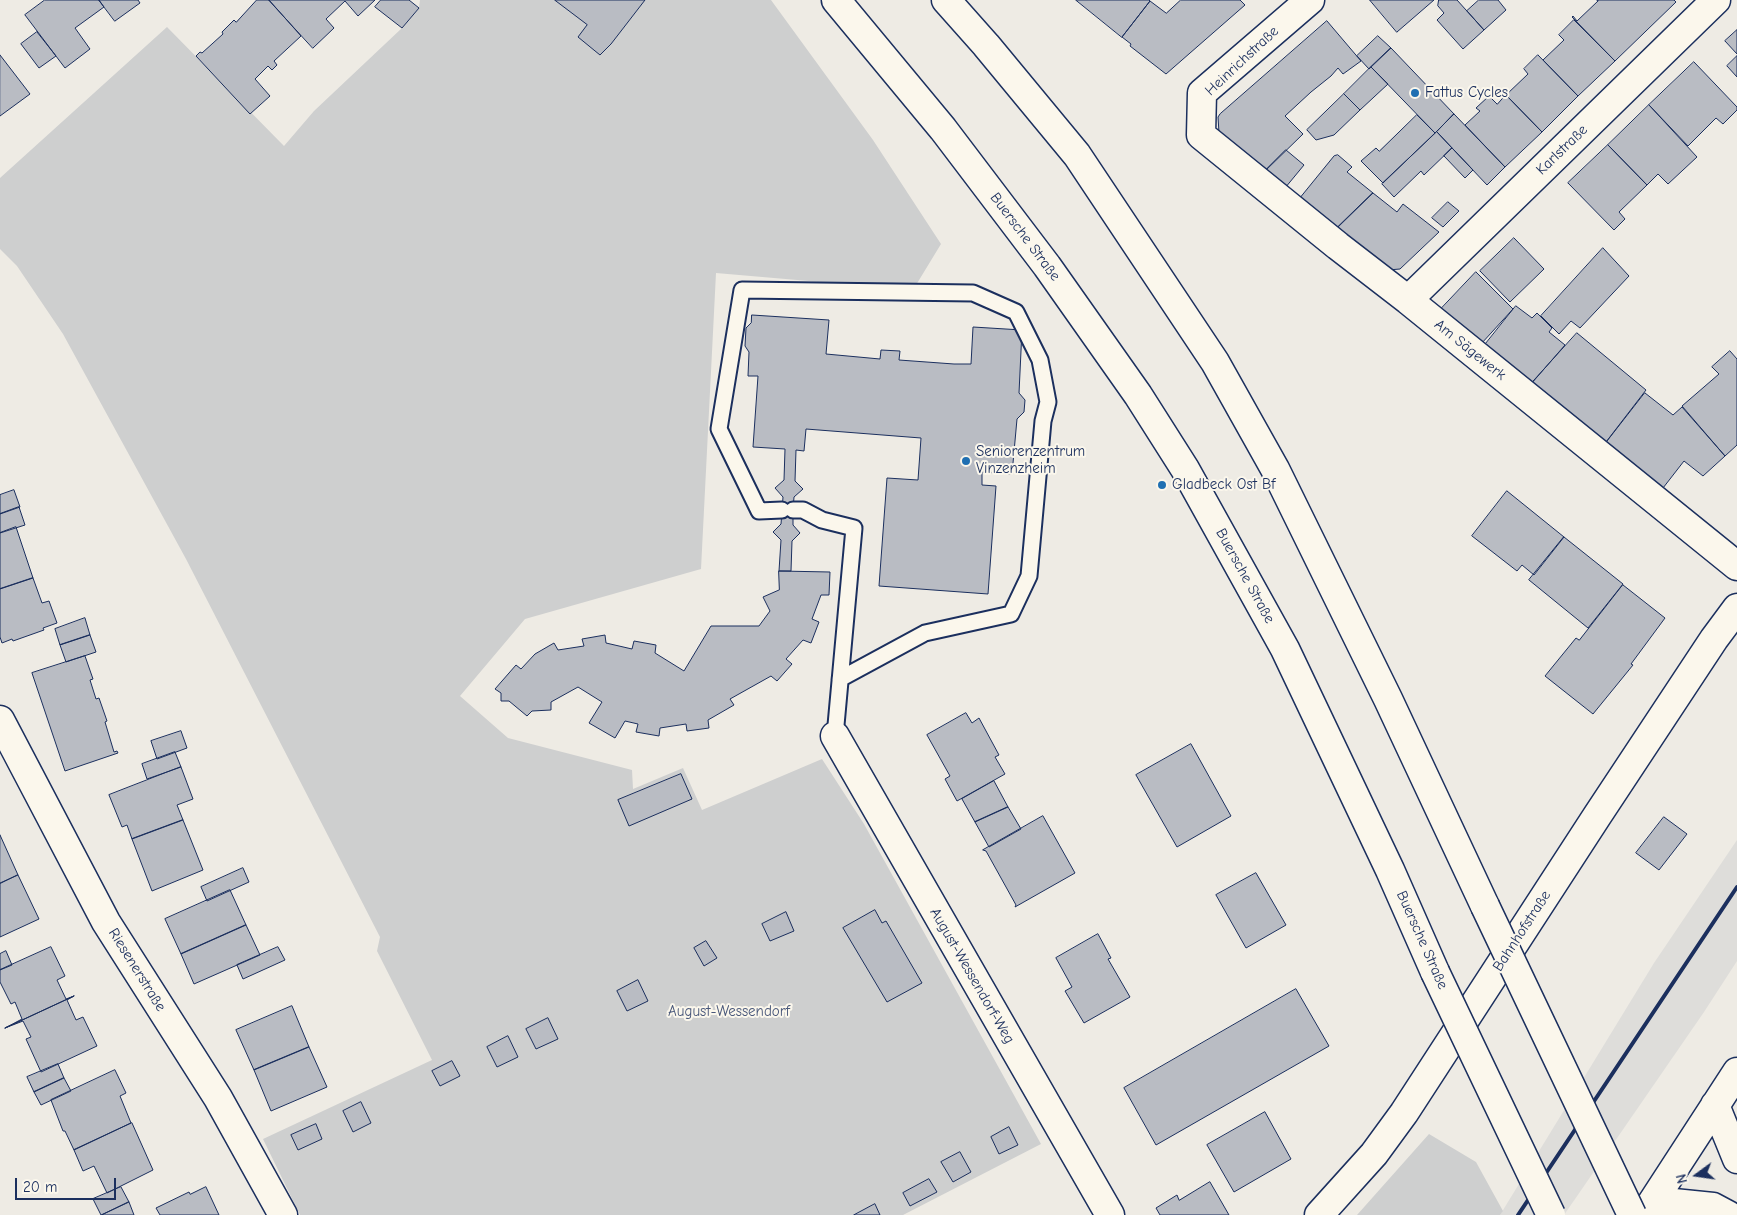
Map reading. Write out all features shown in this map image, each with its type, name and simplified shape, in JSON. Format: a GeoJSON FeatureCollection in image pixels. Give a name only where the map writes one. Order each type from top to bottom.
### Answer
{"type":"FeatureCollection","features":[{"type":"Feature","properties":{"kind":"street","name":"Buersche Straße"},"geometry":{"type":"LineString","coordinates":[[836,0],[943,129],[1047,266],[1138,395],[1185,469],[1285,648],[1386,861],[1435,972],[1551,1215]]}},
{"type":"Feature","properties":{"kind":"street"},"geometry":{"type":"LineString","coordinates":[[946,0],[986,45],[1077,155],[1215,362],[1279,477],[1388,698],[1485,906],[1643,1210]]}},
{"type":"Feature","properties":{"kind":"street","name":"Heinrichstraße"},"geometry":{"type":"LineString","coordinates":[[1201,136],[1202,94],[1310,0]]}},
{"type":"Feature","properties":{"kind":"street","name":"Karlstraße"},"geometry":{"type":"LineString","coordinates":[[1408,300],[1716,0]]}},
{"type":"Feature","properties":{"kind":"street","name":"Am Sägewerk"},"geometry":{"type":"LineString","coordinates":[[1201,136],[1408,300],[1737,566]]}},
{"type":"Feature","properties":{"kind":"street","name":"Bahnhofstraße"},"geometry":{"type":"LineString","coordinates":[[1319,1215],[1374,1154],[1404,1113],[1597,816],[1714,639],[1737,608]]}},
{"type":"Feature","properties":{"kind":"street","name":"Riesenerstraße"},"geometry":{"type":"LineString","coordinates":[[0,720],[106,922],[218,1098],[283,1215]]}},
{"type":"Feature","properties":{"kind":"street","name":"August-Wessendorf-Weg"},"geometry":{"type":"LineString","coordinates":[[835,736],[1110,1215]]}},
{"type":"Feature","properties":{"kind":"street"},"geometry":{"type":"LineString","coordinates":[[1643,1210],[1737,1072]]}},
{"type":"Feature","properties":{"kind":"street"},"geometry":{"type":"LineString","coordinates":[[1715,1105],[1737,1159]]}},
{"type":"Feature","properties":{"kind":"street"},"geometry":{"type":"LineString","coordinates":[[1643,1210],[1713,1206],[1728,1215]]}},
{"type":"Feature","properties":{"kind":"lane"},"geometry":{"type":"LineString","coordinates":[[835,736],[840,679],[854,528],[822,520],[802,510],[759,511],[719,429],[742,290],[973,294],[1016,312],[1040,360],[1048,402],[1043,422],[1028,576],[1011,614],[925,633],[840,679]]}},
{"type":"Feature","properties":{"kind":"shaded area"},"geometry":{"type":"Polygon","coordinates":[[[1737,840],[1737,961],[1564,1215],[1500,1215],[1654,963],[1737,840]]]}},
{"type":"Feature","properties":{"kind":"green space","name":"August-Wessendorf"},"geometry":{"type":"Polygon","coordinates":[[[420,0],[771,0],[873,140],[941,244],[913,290],[716,273],[701,569],[525,619],[460,696],[508,738],[632,770],[633,789],[683,768],[702,810],[822,759],[864,824],[1041,1144],[903,1215],[300,1215],[263,1139],[432,1060],[377,951],[380,937],[186,559],[63,334],[17,266],[0,249],[0,178],[167,27],[284,146],[314,111],[402,28],[419,8],[420,0]]]}},
{"type":"Feature","properties":{"kind":"green space"},"geometry":{"type":"Polygon","coordinates":[[[1429,1134],[1476,1162],[1503,1211],[1500,1215],[1357,1215],[1429,1134]]]}},
{"type":"Feature","properties":{"kind":"building"},"geometry":{"type":"Polygon","coordinates":[[[45,0],[99,0],[104,7],[75,28],[90,49],[65,68],[25,15],[45,0]]]}},
{"type":"Feature","properties":{"kind":"building"},"geometry":{"type":"Polygon","coordinates":[[[99,0],[138,0],[140,3],[115,21],[99,0]]]}},
{"type":"Feature","properties":{"kind":"building"},"geometry":{"type":"Polygon","coordinates":[[[257,0],[269,0],[301,36],[274,61],[277,65],[272,70],[268,66],[255,79],[270,96],[250,114],[196,56],[223,34],[222,32],[234,20],[236,22],[257,0]]]}},
{"type":"Feature","properties":{"kind":"building"},"geometry":{"type":"Polygon","coordinates":[[[269,0],[375,0],[358,16],[345,1],[326,19],[334,28],[313,48],[269,0]]]}},
{"type":"Feature","properties":{"kind":"building"},"geometry":{"type":"Polygon","coordinates":[[[381,0],[409,0],[419,8],[402,28],[375,7],[381,0]]]}},
{"type":"Feature","properties":{"kind":"building"},"geometry":{"type":"Polygon","coordinates":[[[555,0],[645,0],[611,44],[600,55],[578,37],[587,25],[555,0]]]}},
{"type":"Feature","properties":{"kind":"building"},"geometry":{"type":"Polygon","coordinates":[[[1076,0],[1149,0],[1150,1],[1122,37],[1076,0]]]}},
{"type":"Feature","properties":{"kind":"building"},"geometry":{"type":"Polygon","coordinates":[[[1181,0],[1240,0],[1245,5],[1166,74],[1130,46],[1131,44],[1122,37],[1150,1],[1166,13],[1181,0]]]}},
{"type":"Feature","properties":{"kind":"building"},"geometry":{"type":"Polygon","coordinates":[[[1370,0],[1434,0],[1397,32],[1370,0]]]}},
{"type":"Feature","properties":{"kind":"building"},"geometry":{"type":"Polygon","coordinates":[[[1439,0],[1457,0],[1484,30],[1463,49],[1437,20],[1444,13],[1438,6],[1439,0]]]}},
{"type":"Feature","properties":{"kind":"building"},"geometry":{"type":"Polygon","coordinates":[[[1479,0],[1498,0],[1506,10],[1484,30],[1467,11],[1479,0]]]}},
{"type":"Feature","properties":{"kind":"building"},"geometry":{"type":"Polygon","coordinates":[[[1597,0],[1674,0],[1676,2],[1615,61],[1572,17],[1577,21],[1597,0]]]}},
{"type":"Feature","properties":{"kind":"building"},"geometry":{"type":"Polygon","coordinates":[[[1574,20],[1615,61],[1578,96],[1543,60],[1564,40],[1559,35],[1574,20]]]}},
{"type":"Feature","properties":{"kind":"building"},"geometry":{"type":"Polygon","coordinates":[[[1327,21],[1361,61],[1343,74],[1338,68],[1285,116],[1303,134],[1264,172],[1219,133],[1218,117],[1327,21]]]}},
{"type":"Feature","properties":{"kind":"building"},"geometry":{"type":"Polygon","coordinates":[[[1737,30],[1737,54],[1725,41],[1737,30]]]}},
{"type":"Feature","properties":{"kind":"building"},"geometry":{"type":"Polygon","coordinates":[[[37,32],[56,56],[39,68],[21,44],[37,32]]]}},
{"type":"Feature","properties":{"kind":"building"},"geometry":{"type":"Polygon","coordinates":[[[1378,36],[1391,48],[1369,69],[1357,56],[1378,36]]]}},
{"type":"Feature","properties":{"kind":"building"},"geometry":{"type":"Polygon","coordinates":[[[1391,48],[1454,114],[1435,133],[1371,67],[1391,48]]]}},
{"type":"Feature","properties":{"kind":"building"},"geometry":{"type":"Polygon","coordinates":[[[0,55],[30,94],[0,116],[0,55]]]}},
{"type":"Feature","properties":{"kind":"building"},"geometry":{"type":"Polygon","coordinates":[[[1538,55],[1578,96],[1542,132],[1506,95],[1528,74],[1524,69],[1538,55]]]}},
{"type":"Feature","properties":{"kind":"building"},"geometry":{"type":"Polygon","coordinates":[[[1737,56],[1737,77],[1727,66],[1737,56]]]}},
{"type":"Feature","properties":{"kind":"building"},"geometry":{"type":"Polygon","coordinates":[[[1694,62],[1737,107],[1737,110],[1723,124],[1716,118],[1688,146],[1649,105],[1694,62]]]}},
{"type":"Feature","properties":{"kind":"building"},"geometry":{"type":"Polygon","coordinates":[[[1371,67],[1388,84],[1360,110],[1344,94],[1371,67]]]}},
{"type":"Feature","properties":{"kind":"building"},"geometry":{"type":"Polygon","coordinates":[[[1344,94],[1360,110],[1334,135],[1316,140],[1307,130],[1344,94]]]}},
{"type":"Feature","properties":{"kind":"building"},"geometry":{"type":"Polygon","coordinates":[[[1506,95],[1542,132],[1505,167],[1465,125],[1480,111],[1476,108],[1489,96],[1497,104],[1506,95]]]}},
{"type":"Feature","properties":{"kind":"building"},"geometry":{"type":"Polygon","coordinates":[[[1649,105],[1697,157],[1668,184],[1658,174],[1647,185],[1608,145],[1649,105]]]}},
{"type":"Feature","properties":{"kind":"building"},"geometry":{"type":"Polygon","coordinates":[[[1454,114],[1505,167],[1487,185],[1437,132],[1454,114]]]}},
{"type":"Feature","properties":{"kind":"building"},"geometry":{"type":"Polygon","coordinates":[[[1417,115],[1435,133],[1383,183],[1361,161],[1376,148],[1379,151],[1417,115]]]}},
{"type":"Feature","properties":{"kind":"building"},"geometry":{"type":"Polygon","coordinates":[[[1437,132],[1452,148],[1424,175],[1421,171],[1394,197],[1382,184],[1437,132]]]}},
{"type":"Feature","properties":{"kind":"building"},"geometry":{"type":"Polygon","coordinates":[[[1608,145],[1647,185],[1619,212],[1625,219],[1614,230],[1568,183],[1608,145]]]}},
{"type":"Feature","properties":{"kind":"building"},"geometry":{"type":"Polygon","coordinates":[[[1452,148],[1473,170],[1465,178],[1444,156],[1452,148]]]}},
{"type":"Feature","properties":{"kind":"building"},"geometry":{"type":"Polygon","coordinates":[[[1286,150],[1304,165],[1285,188],[1264,172],[1286,150]]]}},
{"type":"Feature","properties":{"kind":"building"},"geometry":{"type":"Polygon","coordinates":[[[1338,155],[1352,167],[1347,172],[1373,193],[1336,229],[1299,199],[1334,156],[1338,155]]]}},
{"type":"Feature","properties":{"kind":"building"},"geometry":{"type":"Polygon","coordinates":[[[1373,193],[1397,212],[1403,204],[1439,232],[1400,269],[1388,270],[1336,229],[1373,193]]]}},
{"type":"Feature","properties":{"kind":"building"},"geometry":{"type":"Polygon","coordinates":[[[1448,202],[1459,211],[1443,227],[1432,218],[1448,202]]]}},
{"type":"Feature","properties":{"kind":"building"},"geometry":{"type":"Polygon","coordinates":[[[1514,238],[1544,269],[1510,302],[1480,271],[1514,238]]]}},
{"type":"Feature","properties":{"kind":"building"},"geometry":{"type":"Polygon","coordinates":[[[1603,248],[1629,276],[1580,328],[1571,321],[1559,334],[1541,316],[1603,248]]]}},
{"type":"Feature","properties":{"kind":"building"},"geometry":{"type":"Polygon","coordinates":[[[1476,272],[1513,309],[1481,344],[1441,309],[1476,272]]]}},
{"type":"Feature","properties":{"kind":"building"},"geometry":{"type":"Polygon","coordinates":[[[1516,306],[1532,318],[1537,313],[1552,328],[1549,332],[1565,345],[1531,384],[1484,346],[1516,306]]]}},
{"type":"Feature","properties":{"kind":"building","name":"Seniorenzentrum Vinzenzheim"},"geometry":{"type":"Polygon","coordinates":[[[752,315],[829,320],[826,354],[880,359],[881,350],[900,351],[899,360],[954,364],[971,364],[973,327],[1022,330],[1019,393],[1025,400],[1024,412],[1017,419],[1012,474],[982,472],[982,485],[996,486],[988,594],[879,586],[887,478],[918,480],[921,438],[806,429],[804,451],[796,450],[795,481],[803,489],[794,497],[793,525],[800,533],[792,541],[791,571],[779,571],[781,540],[773,532],[781,524],[783,497],[775,488],[784,480],[785,449],[753,447],[758,376],[748,376],[749,352],[745,346],[746,328],[751,323],[752,315]]]}},
{"type":"Feature","properties":{"kind":"building"},"geometry":{"type":"Polygon","coordinates":[[[1577,333],[1646,390],[1606,442],[1531,384],[1577,333]]]}},
{"type":"Feature","properties":{"kind":"building"},"geometry":{"type":"Polygon","coordinates":[[[1730,351],[1737,359],[1737,445],[1725,456],[1682,406],[1719,374],[1712,367],[1730,351]]]}},
{"type":"Feature","properties":{"kind":"building"},"geometry":{"type":"Polygon","coordinates":[[[1645,393],[1673,415],[1682,407],[1725,456],[1703,476],[1684,461],[1663,488],[1606,443],[1645,393]]]}},
{"type":"Feature","properties":{"kind":"building"},"geometry":{"type":"Polygon","coordinates":[[[14,490],[20,507],[0,514],[0,495],[14,490]]]}},
{"type":"Feature","properties":{"kind":"building"},"geometry":{"type":"Polygon","coordinates":[[[1507,491],[1564,537],[1534,575],[1522,565],[1517,571],[1472,536],[1507,491]]]}},
{"type":"Feature","properties":{"kind":"building"},"geometry":{"type":"Polygon","coordinates":[[[19,507],[25,525],[0,533],[0,514],[19,507]]]}},
{"type":"Feature","properties":{"kind":"building"},"geometry":{"type":"Polygon","coordinates":[[[16,527],[33,578],[0,589],[0,533],[16,527]]]}},
{"type":"Feature","properties":{"kind":"building"},"geometry":{"type":"Polygon","coordinates":[[[1564,537],[1623,584],[1588,628],[1529,580],[1564,537]]]}},
{"type":"Feature","properties":{"kind":"building"},"geometry":{"type":"Polygon","coordinates":[[[779,571],[830,572],[829,595],[821,595],[812,619],[819,622],[811,643],[803,640],[786,659],[792,664],[777,681],[771,676],[730,699],[734,705],[708,720],[709,728],[687,731],[686,724],[660,728],[659,736],[636,732],[638,724],[625,721],[615,738],[589,723],[602,702],[578,687],[551,702],[551,710],[532,711],[527,716],[509,701],[501,701],[501,693],[495,689],[516,665],[521,669],[535,654],[554,643],[558,650],[584,646],[582,639],[605,635],[606,643],[632,649],[634,641],[656,645],[655,653],[684,671],[711,626],[759,626],[770,611],[763,597],[779,590],[779,571]]]}},
{"type":"Feature","properties":{"kind":"building"},"geometry":{"type":"Polygon","coordinates":[[[33,578],[42,603],[49,601],[57,623],[43,628],[44,630],[2,643],[0,637],[0,589],[33,578]]]}},
{"type":"Feature","properties":{"kind":"building"},"geometry":{"type":"Polygon","coordinates":[[[1623,585],[1665,618],[1631,664],[1633,665],[1593,714],[1545,676],[1576,638],[1579,640],[1623,585]]]}},
{"type":"Feature","properties":{"kind":"building"},"geometry":{"type":"Polygon","coordinates":[[[85,618],[90,635],[60,645],[55,629],[85,618]]]}},
{"type":"Feature","properties":{"kind":"building"},"geometry":{"type":"Polygon","coordinates":[[[90,635],[96,652],[66,662],[60,645],[90,635]]]}},
{"type":"Feature","properties":{"kind":"building"},"geometry":{"type":"Polygon","coordinates":[[[85,656],[93,679],[90,680],[96,699],[99,698],[107,721],[105,722],[114,752],[117,751],[118,753],[65,771],[32,673],[85,656]]]}},
{"type":"Feature","properties":{"kind":"building"},"geometry":{"type":"Polygon","coordinates":[[[966,713],[972,723],[979,718],[999,755],[995,757],[1005,774],[957,801],[945,779],[950,776],[927,735],[966,713]]]}},
{"type":"Feature","properties":{"kind":"building"},"geometry":{"type":"Polygon","coordinates":[[[181,731],[187,748],[157,759],[151,741],[181,731]]]}},
{"type":"Feature","properties":{"kind":"building"},"geometry":{"type":"Polygon","coordinates":[[[1191,744],[1231,816],[1177,847],[1136,775],[1191,744]]]}},
{"type":"Feature","properties":{"kind":"building"},"geometry":{"type":"Polygon","coordinates":[[[175,752],[181,767],[147,779],[142,764],[175,752]]]}},
{"type":"Feature","properties":{"kind":"building"},"geometry":{"type":"Polygon","coordinates":[[[181,767],[193,799],[177,805],[183,820],[132,839],[127,825],[122,827],[109,795],[181,767]]]}},
{"type":"Feature","properties":{"kind":"building"},"geometry":{"type":"Polygon","coordinates":[[[681,774],[692,799],[629,826],[618,800],[681,774]]]}},
{"type":"Feature","properties":{"kind":"building"},"geometry":{"type":"Polygon","coordinates":[[[994,781],[1008,807],[975,822],[962,799],[994,781]]]}},
{"type":"Feature","properties":{"kind":"building"},"geometry":{"type":"Polygon","coordinates":[[[1008,807],[1021,829],[989,847],[975,822],[1008,807]]]}},
{"type":"Feature","properties":{"kind":"building"},"geometry":{"type":"Polygon","coordinates":[[[1043,816],[1075,873],[1015,907],[1016,905],[986,851],[983,850],[1043,816]]]}},
{"type":"Feature","properties":{"kind":"building"},"geometry":{"type":"Polygon","coordinates":[[[1664,817],[1687,834],[1659,870],[1636,853],[1664,817]]]}},
{"type":"Feature","properties":{"kind":"building"},"geometry":{"type":"Polygon","coordinates":[[[183,820],[203,870],[152,891],[132,839],[183,820]]]}},
{"type":"Feature","properties":{"kind":"building"},"geometry":{"type":"Polygon","coordinates":[[[0,835],[18,875],[0,883],[0,835]]]}},
{"type":"Feature","properties":{"kind":"building"},"geometry":{"type":"Polygon","coordinates":[[[243,868],[249,882],[207,901],[201,887],[243,868]]]}},
{"type":"Feature","properties":{"kind":"building"},"geometry":{"type":"Polygon","coordinates":[[[1256,873],[1286,925],[1246,948],[1216,895],[1256,873]]]}},
{"type":"Feature","properties":{"kind":"building"},"geometry":{"type":"Polygon","coordinates":[[[18,875],[39,919],[0,937],[0,884],[18,875]]]}},
{"type":"Feature","properties":{"kind":"building"},"geometry":{"type":"Polygon","coordinates":[[[230,890],[246,925],[181,954],[165,919],[230,890]]]}},
{"type":"Feature","properties":{"kind":"building"},"geometry":{"type":"Polygon","coordinates":[[[875,910],[882,923],[886,921],[922,983],[887,1002],[843,928],[875,910]]]}},
{"type":"Feature","properties":{"kind":"building"},"geometry":{"type":"Polygon","coordinates":[[[786,912],[794,931],[770,941],[762,924],[786,912]]]}},
{"type":"Feature","properties":{"kind":"building"},"geometry":{"type":"Polygon","coordinates":[[[246,925],[260,955],[194,984],[181,954],[246,925]]]}},
{"type":"Feature","properties":{"kind":"building"},"geometry":{"type":"Polygon","coordinates":[[[1098,934],[1111,958],[1108,959],[1130,997],[1084,1023],[1065,991],[1072,987],[1056,958],[1098,934]]]}},
{"type":"Feature","properties":{"kind":"building"},"geometry":{"type":"Polygon","coordinates":[[[706,941],[717,958],[704,966],[694,948],[706,941]]]}},
{"type":"Feature","properties":{"kind":"building"},"geometry":{"type":"Polygon","coordinates":[[[51,947],[65,976],[57,980],[66,999],[74,996],[5,1028],[22,1019],[15,1002],[11,1004],[0,982],[0,970],[51,947]]]}},
{"type":"Feature","properties":{"kind":"building"},"geometry":{"type":"Polygon","coordinates":[[[278,947],[285,960],[243,979],[237,965],[278,947]]]}},
{"type":"Feature","properties":{"kind":"building"},"geometry":{"type":"Polygon","coordinates":[[[6,951],[12,965],[0,970],[0,954],[6,951]]]}},
{"type":"Feature","properties":{"kind":"building"},"geometry":{"type":"Polygon","coordinates":[[[638,980],[648,1001],[627,1011],[617,991],[638,980]]]}},
{"type":"Feature","properties":{"kind":"building"},"geometry":{"type":"Polygon","coordinates":[[[1296,989],[1329,1046],[1156,1145],[1124,1088],[1296,989]]]}},
{"type":"Feature","properties":{"kind":"building"},"geometry":{"type":"Polygon","coordinates":[[[74,996],[67,1000],[76,1020],[83,1017],[97,1046],[41,1072],[26,1039],[31,1037],[23,1021],[5,1028],[74,996]]]}},
{"type":"Feature","properties":{"kind":"building"},"geometry":{"type":"Polygon","coordinates":[[[292,1006],[309,1047],[254,1070],[236,1030],[292,1006]]]}},
{"type":"Feature","properties":{"kind":"building"},"geometry":{"type":"Polygon","coordinates":[[[548,1018],[558,1039],[536,1049],[526,1029],[548,1018]]]}},
{"type":"Feature","properties":{"kind":"building"},"geometry":{"type":"Polygon","coordinates":[[[508,1036],[518,1057],[497,1067],[487,1047],[508,1036]]]}},
{"type":"Feature","properties":{"kind":"building"},"geometry":{"type":"Polygon","coordinates":[[[309,1047],[327,1087],[271,1111],[254,1070],[309,1047]]]}},
{"type":"Feature","properties":{"kind":"building"},"geometry":{"type":"Polygon","coordinates":[[[452,1061],[460,1076],[440,1086],[432,1071],[452,1061]]]}},
{"type":"Feature","properties":{"kind":"building"},"geometry":{"type":"Polygon","coordinates":[[[58,1064],[64,1078],[34,1092],[27,1077],[58,1064]]]}},
{"type":"Feature","properties":{"kind":"building"},"geometry":{"type":"Polygon","coordinates":[[[115,1070],[126,1093],[120,1096],[131,1123],[74,1150],[65,1131],[63,1131],[51,1100],[115,1070]]]}},
{"type":"Feature","properties":{"kind":"building"},"geometry":{"type":"Polygon","coordinates":[[[64,1078],[71,1091],[41,1105],[34,1092],[64,1078]]]}},
{"type":"Feature","properties":{"kind":"building"},"geometry":{"type":"Polygon","coordinates":[[[361,1102],[371,1123],[353,1132],[343,1111],[361,1102]]]}},
{"type":"Feature","properties":{"kind":"building"},"geometry":{"type":"Polygon","coordinates":[[[1265,1112],[1291,1159],[1234,1192],[1207,1145],[1265,1112]]]}},
{"type":"Feature","properties":{"kind":"building"},"geometry":{"type":"Polygon","coordinates":[[[132,1123],[153,1170],[107,1193],[94,1166],[83,1171],[74,1150],[132,1123]]]}},
{"type":"Feature","properties":{"kind":"building"},"geometry":{"type":"Polygon","coordinates":[[[316,1124],[322,1139],[298,1150],[291,1135],[316,1124]]]}},
{"type":"Feature","properties":{"kind":"building"},"geometry":{"type":"Polygon","coordinates":[[[1009,1127],[1018,1145],[999,1154],[991,1137],[1009,1127]]]}},
{"type":"Feature","properties":{"kind":"building"},"geometry":{"type":"Polygon","coordinates":[[[960,1152],[971,1172],[953,1182],[941,1162],[960,1152]]]}},
{"type":"Feature","properties":{"kind":"building"},"geometry":{"type":"Polygon","coordinates":[[[929,1179],[937,1192],[910,1206],[903,1193],[929,1179]]]}},
{"type":"Feature","properties":{"kind":"building"},"geometry":{"type":"Polygon","coordinates":[[[1210,1182],[1229,1215],[1160,1215],[1156,1208],[1177,1195],[1179,1200],[1210,1182]]]}},
{"type":"Feature","properties":{"kind":"building"},"geometry":{"type":"Polygon","coordinates":[[[121,1187],[129,1202],[101,1215],[93,1199],[121,1187]]]}},
{"type":"Feature","properties":{"kind":"building"},"geometry":{"type":"Polygon","coordinates":[[[206,1187],[219,1215],[160,1215],[156,1208],[189,1192],[190,1194],[206,1187]]]}},
{"type":"Feature","properties":{"kind":"building"},"geometry":{"type":"Polygon","coordinates":[[[129,1202],[134,1215],[102,1215],[129,1202]]]}},
{"type":"Feature","properties":{"kind":"building"},"geometry":{"type":"Polygon","coordinates":[[[875,1204],[880,1215],[854,1215],[875,1204]]]}},
{"type":"Feature","properties":{"kind":"railway"},"geometry":{"type":"LineString","coordinates":[[1518,1215],[1737,887]]}},
{"type":"Feature","properties":{"kind":"place","name":"Fattus Cycles"},"geometry":{"type":"Point","coordinates":[1415,93]}},
{"type":"Feature","properties":{"kind":"place","name":"Seniorenzentrum Vinzenzheim"},"geometry":{"type":"Point","coordinates":[966,461]}},
{"type":"Feature","properties":{"kind":"place","name":"Gladbeck Ost Bf"},"geometry":{"type":"Point","coordinates":[1162,485]}}]}
